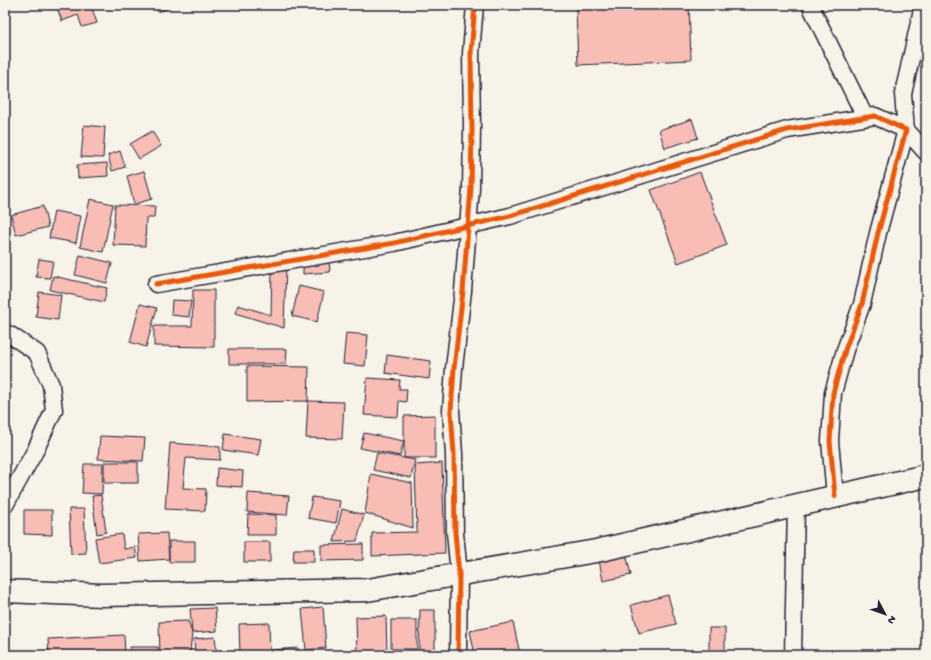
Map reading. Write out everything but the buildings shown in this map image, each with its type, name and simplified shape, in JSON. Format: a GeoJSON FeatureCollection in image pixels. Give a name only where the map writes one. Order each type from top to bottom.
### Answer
{"type":"FeatureCollection","features":[{"type":"Feature","properties":{"kind":"main road"},"geometry":{"type":"LineString","coordinates":[[5,591],[102,595],[367,590],[596,551],[926,475]]}},
{"type":"Feature","properties":{"kind":"street"},"geometry":{"type":"LineString","coordinates":[[458,655],[459,574],[455,533],[454,454],[451,411],[468,226],[472,129],[471,53],[475,5]]}},
{"type":"Feature","properties":{"kind":"street"},"geometry":{"type":"LineString","coordinates":[[810,5],[865,117]]}},
{"type":"Feature","properties":{"kind":"street"},"geometry":{"type":"LineString","coordinates":[[835,496],[830,441],[833,393],[845,350],[862,304],[878,233],[906,130],[903,94],[923,5]]}},
{"type":"Feature","properties":{"kind":"street"},"geometry":{"type":"LineString","coordinates":[[156,284],[394,244],[510,216],[787,130],[875,116],[906,130],[926,152]]}},
{"type":"Feature","properties":{"kind":"street"},"geometry":{"type":"LineString","coordinates":[[5,333],[37,353],[51,385],[54,410],[35,451],[5,506]]}},
{"type":"Feature","properties":{"kind":"street"},"geometry":{"type":"LineString","coordinates":[[793,655],[796,505]]}},
{"type":"Feature","properties":{"kind":"cycle path"},"geometry":{"type":"LineString","coordinates":[[458,655],[459,574],[455,533],[454,454],[451,411],[454,368],[463,291],[471,188],[471,53],[475,5]]}},
{"type":"Feature","properties":{"kind":"cycle path"},"geometry":{"type":"LineString","coordinates":[[156,284],[394,243],[510,216],[787,130],[875,116],[906,130],[878,233],[862,304],[845,350],[833,393],[830,441],[835,496]]}}]}
